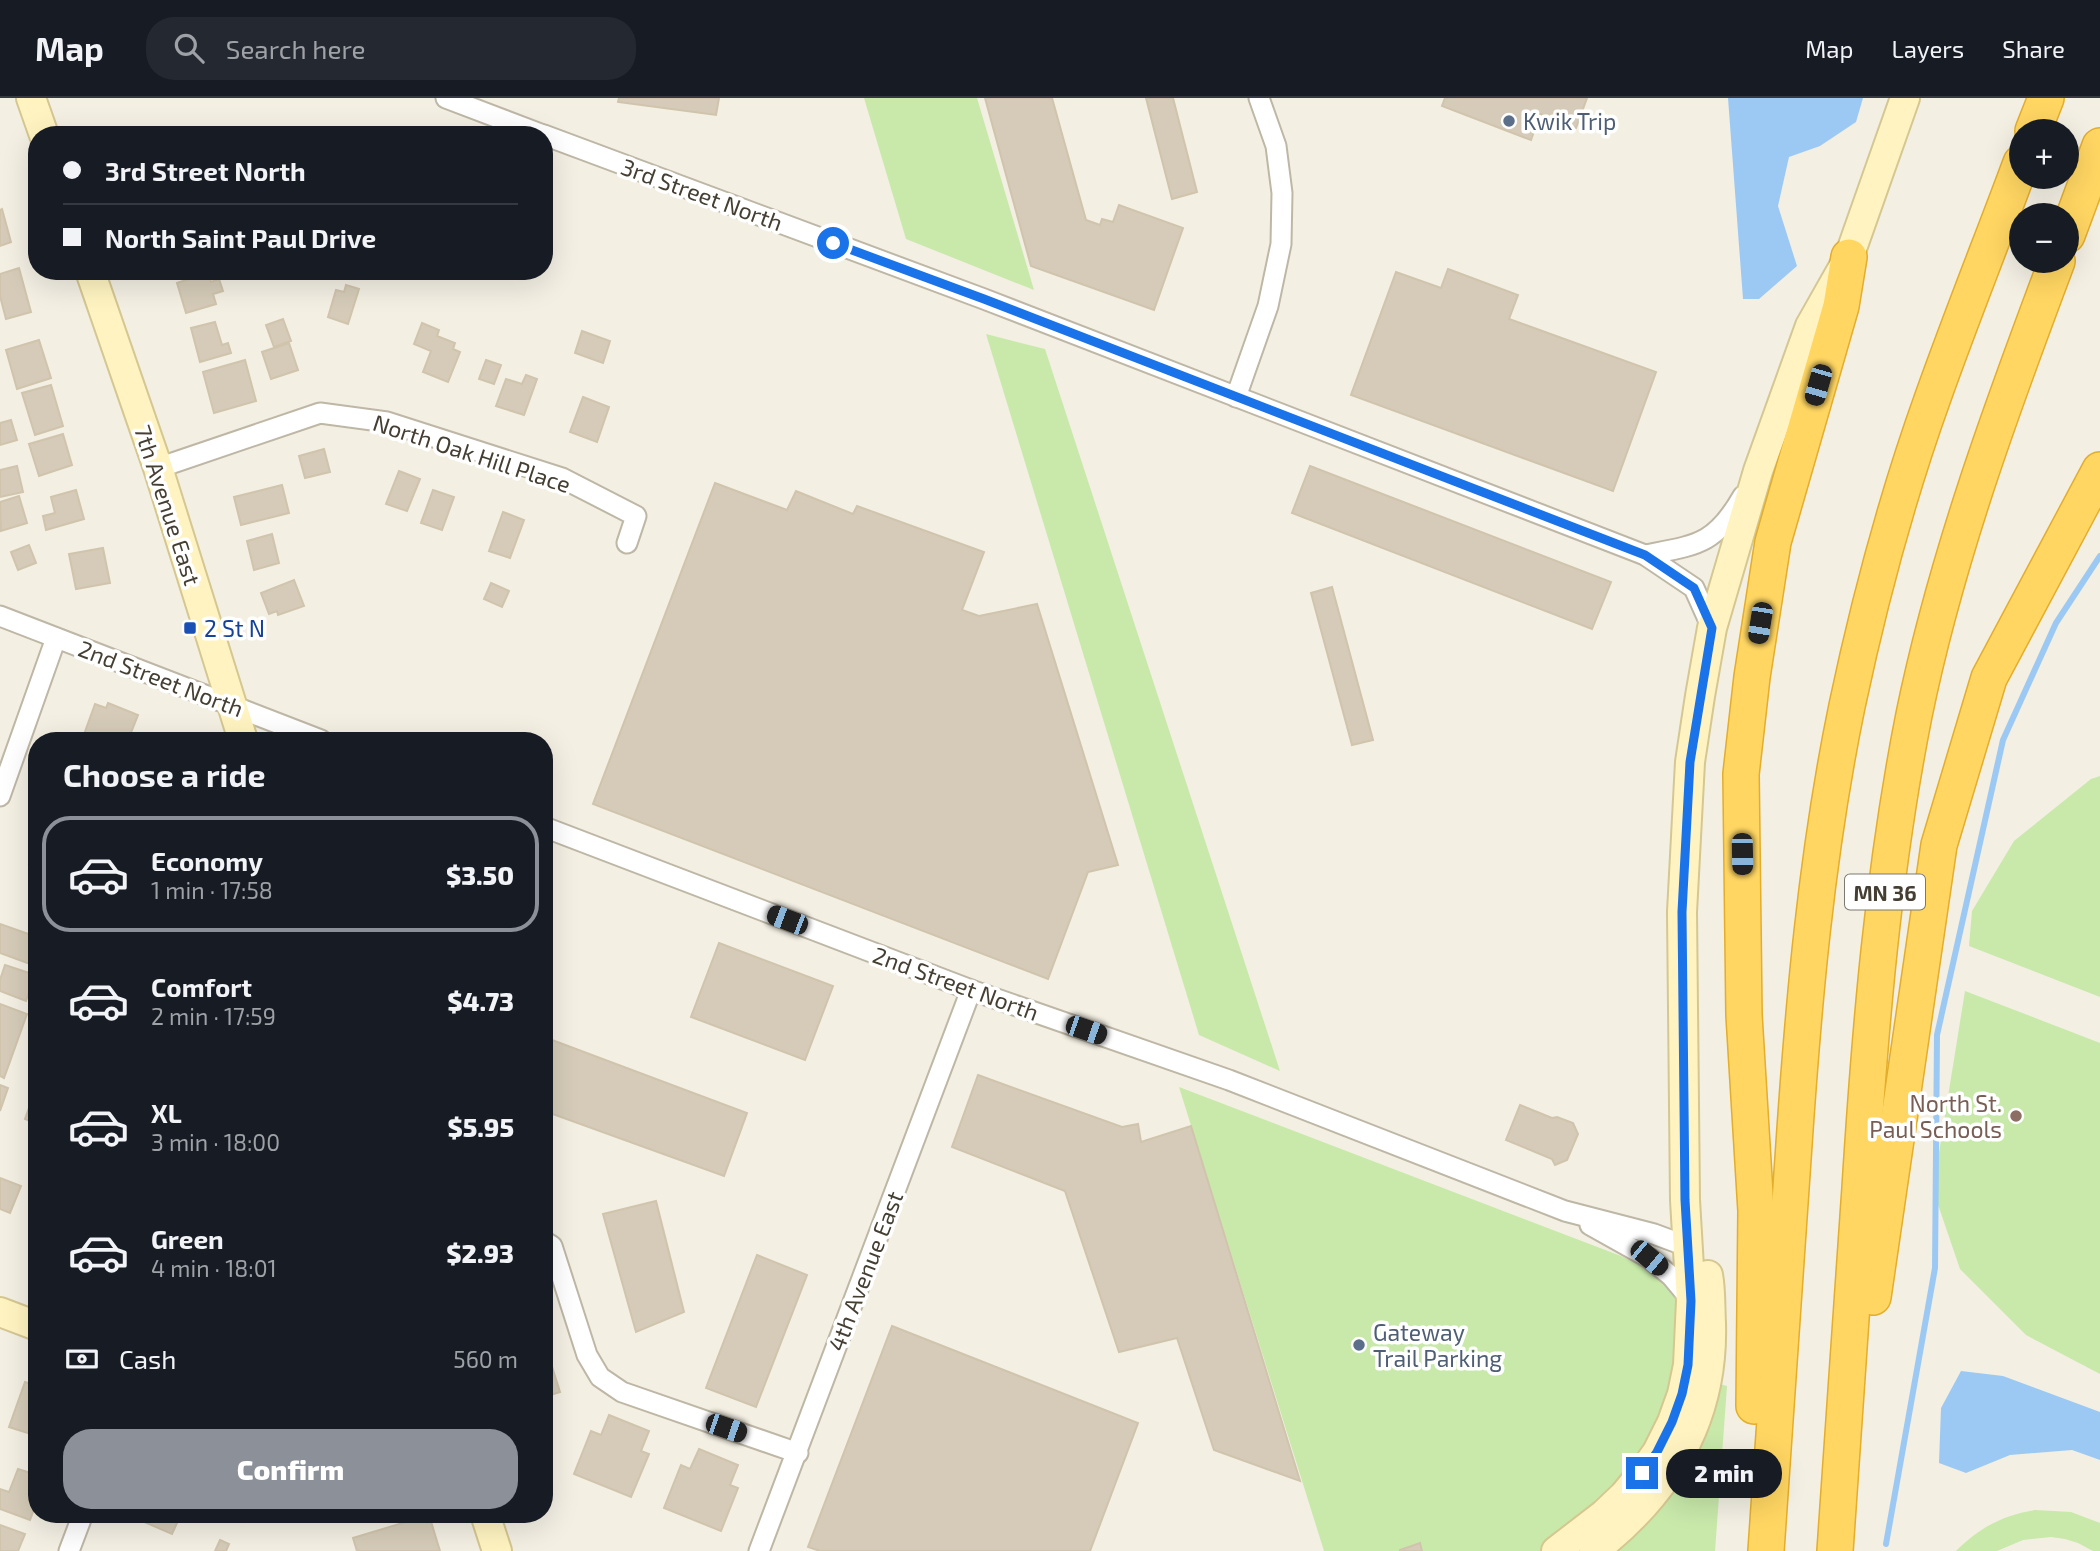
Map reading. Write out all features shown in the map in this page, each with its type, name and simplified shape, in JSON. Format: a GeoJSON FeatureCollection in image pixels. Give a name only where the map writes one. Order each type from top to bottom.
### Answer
{"type":"FeatureCollection","features":[{"type":"Feature","properties":{"kind":"highway"},"geometry":{"type":"LineString","coordinates":[[2079,203],[2100,146]]}},
{"type":"Feature","properties":{"kind":"highway","name":"MN 36"},"geometry":{"type":"LineString","coordinates":[[1766,1547],[1802,1026],[1816,886],[1829,803],[1869,610],[1909,470],[1932,398],[2011,189]]}},
{"type":"Feature","properties":{"kind":"highway"},"geometry":{"type":"LineString","coordinates":[[1766,1547],[1754,1399],[1756,1211],[1744,1015],[1741,774],[1752,677],[1773,542],[1841,306],[1849,257]]}},
{"type":"Feature","properties":{"kind":"highway","name":"MN 36"},"geometry":{"type":"LineString","coordinates":[[1835,1549],[1870,1035],[1886,881],[1910,742],[1935,624],[1998,418],[2052,273]]}},
{"type":"Feature","properties":{"kind":"highway"},"geometry":{"type":"LineString","coordinates":[[1835,1549],[1939,845],[1989,678],[2100,470]]}},
{"type":"Feature","properties":{"kind":"street"},"geometry":{"type":"LineString","coordinates":[[31,98],[41,126]]}},
{"type":"Feature","properties":{"kind":"street","name":"3rd Street North"},"geometry":{"type":"LineString","coordinates":[[446,98],[520,126]]}},
{"type":"Feature","properties":{"kind":"street"},"geometry":{"type":"LineString","coordinates":[[1236,397],[1268,306],[1280,244],[1282,193],[1276,146],[1259,98]]}},
{"type":"Feature","properties":{"kind":"street"},"geometry":{"type":"LineString","coordinates":[[1556,1551],[1624,1495],[1657,1452],[1682,1394],[1691,1332],[1691,1301],[1685,1200],[1682,912],[1690,762],[1712,628],[1758,471],[1810,326],[1849,257],[1905,98]]}},
{"type":"Feature","properties":{"kind":"street","name":"3rd Street North"},"geometry":{"type":"LineString","coordinates":[[553,138],[984,299],[1645,555],[1694,588],[1712,628]]}},
{"type":"Feature","properties":{"kind":"street","name":"7th Avenue East"},"geometry":{"type":"LineString","coordinates":[[93,280],[158,468],[240,732]]}},
{"type":"Feature","properties":{"kind":"street","name":"North Oak Hill Place"},"geometry":{"type":"LineString","coordinates":[[158,468],[320,413],[387,422],[562,478],[636,516],[627,543]]}},
{"type":"Feature","properties":{"kind":"street"},"geometry":{"type":"LineString","coordinates":[[1645,555],[1703,542],[1722,527],[1758,471]]}},
{"type":"Feature","properties":{"kind":"street","name":"2nd Street North"},"geometry":{"type":"LineString","coordinates":[[0,616],[301,732]]}},
{"type":"Feature","properties":{"kind":"street"},"geometry":{"type":"LineString","coordinates":[[0,796],[56,638]]}},
{"type":"Feature","properties":{"kind":"street","name":"2nd Street North"},"geometry":{"type":"LineString","coordinates":[[553,830],[971,990],[1229,1080],[1565,1211],[1654,1234],[1689,1247]]}},
{"type":"Feature","properties":{"kind":"street","name":"4th Avenue East"},"geometry":{"type":"LineString","coordinates":[[759,1551],[971,990]]}},
{"type":"Feature","properties":{"kind":"street","name":"2nd Street North"},"geometry":{"type":"LineString","coordinates":[[1565,1211],[1649,1258],[1671,1276],[1691,1301]]}},
{"type":"Feature","properties":{"kind":"street"},"geometry":{"type":"LineString","coordinates":[[1594,1551],[1633,1518],[1661,1486],[1678,1461],[1703,1399],[1710,1367],[1710,1285],[1701,1259],[1689,1247]]}},
{"type":"Feature","properties":{"kind":"street"},"geometry":{"type":"LineString","coordinates":[[553,1249],[587,1355],[600,1377],[622,1392],[798,1453]]}},
{"type":"Feature","properties":{"kind":"street"},"geometry":{"type":"LineString","coordinates":[[0,1312],[28,1323]]}},
{"type":"Feature","properties":{"kind":"street"},"geometry":{"type":"LineString","coordinates":[[69,1551],[80,1523]]}},
{"type":"Feature","properties":{"kind":"street"},"geometry":{"type":"LineString","coordinates":[[488,1523],[497,1551]]}},
{"type":"Feature","properties":{"kind":"green space"},"geometry":{"type":"Polygon","coordinates":[[[864,98],[977,98],[1034,290],[906,239],[864,98]]]}},
{"type":"Feature","properties":{"kind":"green space"},"geometry":{"type":"Polygon","coordinates":[[[986,334],[1045,349],[1280,1071],[1199,1035],[986,334]]]}},
{"type":"Feature","properties":{"kind":"green space"},"geometry":{"type":"Polygon","coordinates":[[[2100,776],[2100,997],[1969,946],[1972,911],[2014,841],[2091,779],[2100,776]]]}},
{"type":"Feature","properties":{"kind":"green space"},"geometry":{"type":"Polygon","coordinates":[[[1965,991],[2100,1043],[2100,1374],[2026,1335],[1960,1269],[1933,1190],[1965,991]]]}},
{"type":"Feature","properties":{"kind":"green space"},"geometry":{"type":"Polygon","coordinates":[[[1179,1087],[1621,1256],[1660,1278],[1675,1299],[1681,1321],[1679,1352],[1666,1413],[1629,1475],[1543,1551],[1324,1551],[1179,1087]]]}},
{"type":"Feature","properties":{"kind":"green space"},"geometry":{"type":"Polygon","coordinates":[[[1715,1383],[1727,1386],[1715,1551],[1608,1551],[1715,1383]]]}},
{"type":"Feature","properties":{"kind":"green space"},"geometry":{"type":"Polygon","coordinates":[[[2035,1510],[2071,1512],[2100,1523],[2100,1551],[2051,1537],[2023,1540],[1997,1551],[1956,1551],[1992,1524],[2012,1515],[2035,1510]]]}},
{"type":"Feature","properties":{"kind":"water"},"geometry":{"type":"Polygon","coordinates":[[[1728,98],[1863,98],[1856,122],[1820,146],[1789,157],[1778,206],[1797,266],[1759,299],[1743,299],[1728,98]]]}},
{"type":"Feature","properties":{"kind":"water"},"geometry":{"type":"Polygon","coordinates":[[[1961,1371],[2003,1376],[2100,1412],[2100,1460],[2072,1450],[2010,1455],[1966,1473],[1939,1463],[1941,1408],[1961,1371]]]}},
{"type":"Feature","properties":{"kind":"building"},"geometry":{"type":"Polygon","coordinates":[[[619,98],[719,98],[716,115],[618,102],[619,98]]]}},
{"type":"Feature","properties":{"kind":"building"},"geometry":{"type":"Polygon","coordinates":[[[985,98],[1052,98],[1086,220],[1100,225],[1102,219],[1113,222],[1119,205],[1183,228],[1154,310],[1031,266],[985,98]]]}},
{"type":"Feature","properties":{"kind":"building"},"geometry":{"type":"Polygon","coordinates":[[[1146,98],[1173,98],[1197,192],[1172,199],[1146,98]]]}},
{"type":"Feature","properties":{"kind":"building","name":"Kwik Trip"},"geometry":{"type":"Polygon","coordinates":[[[1445,98],[1587,98],[1576,128],[1540,114],[1531,140],[1442,106],[1445,98]]]}},
{"type":"Feature","properties":{"kind":"building"},"geometry":{"type":"Polygon","coordinates":[[[2,209],[11,242],[0,246],[0,210],[2,209]]]}},
{"type":"Feature","properties":{"kind":"building"},"geometry":{"type":"Polygon","coordinates":[[[19,268],[31,312],[6,319],[0,296],[0,274],[19,268]]]}},
{"type":"Feature","properties":{"kind":"building"},"geometry":{"type":"Polygon","coordinates":[[[1448,269],[1518,295],[1509,319],[1656,372],[1613,491],[1351,395],[1396,272],[1441,288],[1448,269]]]}},
{"type":"Feature","properties":{"kind":"building"},"geometry":{"type":"Polygon","coordinates":[[[186,280],[219,280],[223,291],[213,294],[216,304],[186,313],[177,283],[186,280]]]}},
{"type":"Feature","properties":{"kind":"building"},"geometry":{"type":"Polygon","coordinates":[[[346,285],[359,289],[348,324],[328,317],[336,290],[344,292],[346,285]]]}},
{"type":"Feature","properties":{"kind":"building"},"geometry":{"type":"Polygon","coordinates":[[[283,319],[291,341],[274,347],[266,325],[283,319]]]}},
{"type":"Feature","properties":{"kind":"building"},"geometry":{"type":"Polygon","coordinates":[[[215,322],[222,345],[228,343],[231,353],[200,362],[191,328],[215,322]]]}},
{"type":"Feature","properties":{"kind":"building"},"geometry":{"type":"Polygon","coordinates":[[[422,323],[439,330],[437,336],[455,343],[453,349],[460,352],[448,382],[423,372],[431,351],[414,344],[422,323]]]}},
{"type":"Feature","properties":{"kind":"building"},"geometry":{"type":"Polygon","coordinates":[[[582,331],[610,341],[603,363],[575,353],[582,331]]]}},
{"type":"Feature","properties":{"kind":"building"},"geometry":{"type":"Polygon","coordinates":[[[39,340],[51,378],[17,389],[6,350],[39,340]]]}},
{"type":"Feature","properties":{"kind":"building"},"geometry":{"type":"Polygon","coordinates":[[[289,343],[298,370],[271,379],[262,352],[289,343]]]}},
{"type":"Feature","properties":{"kind":"building"},"geometry":{"type":"Polygon","coordinates":[[[245,360],[256,401],[214,413],[203,372],[245,360]]]}},
{"type":"Feature","properties":{"kind":"building"},"geometry":{"type":"Polygon","coordinates":[[[486,360],[501,365],[494,384],[479,379],[486,360]]]}},
{"type":"Feature","properties":{"kind":"building"},"geometry":{"type":"Polygon","coordinates":[[[526,375],[537,379],[524,415],[496,406],[506,379],[522,384],[526,375]]]}},
{"type":"Feature","properties":{"kind":"building"},"geometry":{"type":"Polygon","coordinates":[[[51,385],[63,426],[35,435],[22,393],[51,385]]]}},
{"type":"Feature","properties":{"kind":"building"},"geometry":{"type":"Polygon","coordinates":[[[583,397],[609,407],[597,442],[570,432],[583,397]]]}},
{"type":"Feature","properties":{"kind":"building"},"geometry":{"type":"Polygon","coordinates":[[[11,420],[17,440],[0,445],[0,423],[11,420]]]}},
{"type":"Feature","properties":{"kind":"building"},"geometry":{"type":"Polygon","coordinates":[[[63,434],[72,465],[39,476],[29,444],[63,434]]]}},
{"type":"Feature","properties":{"kind":"building"},"geometry":{"type":"Polygon","coordinates":[[[324,449],[330,472],[305,478],[299,456],[324,449]]]}},
{"type":"Feature","properties":{"kind":"building"},"geometry":{"type":"Polygon","coordinates":[[[17,466],[23,492],[0,497],[0,470],[17,466]]]}},
{"type":"Feature","properties":{"kind":"building"},"geometry":{"type":"Polygon","coordinates":[[[1310,466],[1611,582],[1592,629],[1292,513],[1310,466]]]}},
{"type":"Feature","properties":{"kind":"building"},"geometry":{"type":"Polygon","coordinates":[[[399,471],[420,479],[407,511],[386,504],[399,471]]]}},
{"type":"Feature","properties":{"kind":"building"},"geometry":{"type":"Polygon","coordinates":[[[715,483],[787,510],[796,491],[853,514],[857,506],[984,552],[962,610],[979,616],[1037,604],[1118,865],[1088,872],[1048,979],[593,804],[715,483]]]}},
{"type":"Feature","properties":{"kind":"building"},"geometry":{"type":"Polygon","coordinates":[[[282,485],[289,513],[241,525],[234,497],[282,485]]]}},
{"type":"Feature","properties":{"kind":"building"},"geometry":{"type":"Polygon","coordinates":[[[76,490],[84,519],[46,530],[43,516],[55,513],[51,497],[76,490]]]}},
{"type":"Feature","properties":{"kind":"building"},"geometry":{"type":"Polygon","coordinates":[[[433,490],[454,497],[442,530],[421,523],[433,490]]]}},
{"type":"Feature","properties":{"kind":"building"},"geometry":{"type":"Polygon","coordinates":[[[19,496],[27,523],[1,531],[0,502],[19,496]]]}},
{"type":"Feature","properties":{"kind":"building"},"geometry":{"type":"Polygon","coordinates":[[[503,512],[524,520],[510,558],[489,551],[503,512]]]}},
{"type":"Feature","properties":{"kind":"building"},"geometry":{"type":"Polygon","coordinates":[[[272,534],[279,563],[254,570],[247,541],[272,534]]]}},
{"type":"Feature","properties":{"kind":"building"},"geometry":{"type":"Polygon","coordinates":[[[29,545],[36,563],[18,570],[11,552],[29,545]]]}},
{"type":"Feature","properties":{"kind":"building"},"geometry":{"type":"Polygon","coordinates":[[[103,548],[110,583],[76,589],[69,554],[103,548]]]}},
{"type":"Feature","properties":{"kind":"building"},"geometry":{"type":"Polygon","coordinates":[[[294,580],[304,606],[278,615],[277,611],[269,614],[261,593],[294,580]]]}},
{"type":"Feature","properties":{"kind":"building"},"geometry":{"type":"Polygon","coordinates":[[[491,583],[509,591],[502,607],[484,599],[491,583]]]}},
{"type":"Feature","properties":{"kind":"building"},"geometry":{"type":"Polygon","coordinates":[[[1332,587],[1373,740],[1352,745],[1311,593],[1332,587]]]}},
{"type":"Feature","properties":{"kind":"building"},"geometry":{"type":"Polygon","coordinates":[[[108,703],[138,715],[131,732],[85,732],[95,704],[106,708],[108,703]]]}},
{"type":"Feature","properties":{"kind":"building"},"geometry":{"type":"Polygon","coordinates":[[[0,924],[28,934],[28,963],[0,953],[0,924]]]}},
{"type":"Feature","properties":{"kind":"building"},"geometry":{"type":"Polygon","coordinates":[[[719,943],[833,986],[805,1060],[691,1017],[719,943]]]}},
{"type":"Feature","properties":{"kind":"building"},"geometry":{"type":"Polygon","coordinates":[[[5,965],[28,973],[26,1001],[0,991],[5,965]]]}},
{"type":"Feature","properties":{"kind":"building"},"geometry":{"type":"Polygon","coordinates":[[[0,1004],[27,1014],[4,1078],[0,1076],[0,1004]]]}},
{"type":"Feature","properties":{"kind":"building"},"geometry":{"type":"Polygon","coordinates":[[[553,1040],[747,1113],[724,1176],[553,1114],[553,1040]]]}},
{"type":"Feature","properties":{"kind":"building"},"geometry":{"type":"Polygon","coordinates":[[[978,1075],[1122,1127],[1138,1124],[1141,1142],[1191,1126],[1300,1481],[1214,1450],[1177,1338],[1119,1352],[1065,1191],[952,1147],[978,1075]]]}},
{"type":"Feature","properties":{"kind":"building"},"geometry":{"type":"Polygon","coordinates":[[[0,1085],[8,1088],[0,1111],[0,1085]]]}},
{"type":"Feature","properties":{"kind":"building"},"geometry":{"type":"Polygon","coordinates":[[[1520,1105],[1573,1123],[1578,1134],[1567,1160],[1555,1165],[1552,1159],[1506,1140],[1520,1105]]]}},
{"type":"Feature","properties":{"kind":"building"},"geometry":{"type":"Polygon","coordinates":[[[0,1178],[21,1186],[10,1213],[0,1209],[0,1178]]]}},
{"type":"Feature","properties":{"kind":"building"},"geometry":{"type":"Polygon","coordinates":[[[656,1201],[684,1312],[636,1332],[603,1214],[656,1201]]]}},
{"type":"Feature","properties":{"kind":"building"},"geometry":{"type":"Polygon","coordinates":[[[757,1255],[807,1275],[756,1407],[706,1388],[757,1255]]]}},
{"type":"Feature","properties":{"kind":"building"},"geometry":{"type":"Polygon","coordinates":[[[892,1326],[1138,1423],[1090,1551],[820,1551],[808,1547],[892,1326]]]}},
{"type":"Feature","properties":{"kind":"building"},"geometry":{"type":"Polygon","coordinates":[[[553,1370],[560,1392],[553,1394],[553,1370]]]}},
{"type":"Feature","properties":{"kind":"building"},"geometry":{"type":"Polygon","coordinates":[[[25,1382],[28,1383],[28,1433],[9,1427],[25,1382]]]}},
{"type":"Feature","properties":{"kind":"building"},"geometry":{"type":"Polygon","coordinates":[[[609,1415],[649,1431],[641,1451],[649,1454],[631,1497],[574,1474],[591,1431],[601,1435],[609,1415]]]}},
{"type":"Feature","properties":{"kind":"building"},"geometry":{"type":"Polygon","coordinates":[[[699,1449],[738,1465],[730,1485],[738,1488],[721,1531],[664,1508],[681,1465],[690,1469],[699,1449]]]}},
{"type":"Feature","properties":{"kind":"building"},"geometry":{"type":"Polygon","coordinates":[[[18,1469],[28,1472],[28,1519],[0,1509],[0,1489],[9,1492],[18,1469]]]}},
{"type":"Feature","properties":{"kind":"building"},"geometry":{"type":"Polygon","coordinates":[[[147,1523],[177,1523],[172,1534],[147,1523]]]}},
{"type":"Feature","properties":{"kind":"building"},"geometry":{"type":"Polygon","coordinates":[[[403,1523],[431,1523],[440,1551],[357,1551],[353,1538],[403,1523]]]}},
{"type":"Feature","properties":{"kind":"building"},"geometry":{"type":"Polygon","coordinates":[[[0,1525],[25,1534],[18,1551],[0,1551],[0,1525]]]}},
{"type":"Feature","properties":{"kind":"building"},"geometry":{"type":"Polygon","coordinates":[[[220,1540],[229,1544],[226,1551],[215,1551],[220,1540]]]}},
{"type":"Feature","properties":{"kind":"building"},"geometry":{"type":"Polygon","coordinates":[[[1420,1543],[1422,1551],[1400,1551],[1400,1550],[1420,1543]]]}},
{"type":"Feature","properties":{"kind":"waterway"},"geometry":{"type":"LineString","coordinates":[[1886,1544],[1935,1268],[1937,1035],[2003,740],[2056,623],[2100,556]]}},
{"type":"Feature","properties":{"kind":"place","name":"Kwik Trip"},"geometry":{"type":"Point","coordinates":[1509,121]}},
{"type":"Feature","properties":{"kind":"place","name":"2 St N"},"geometry":{"type":"Point","coordinates":[190,628]}},
{"type":"Feature","properties":{"kind":"place","name":"North St. Paul Schools"},"geometry":{"type":"Point","coordinates":[2016,1116]}},
{"type":"Feature","properties":{"kind":"place","name":"Gateway Trail Parking"},"geometry":{"type":"Point","coordinates":[1359,1345]}},
{"type":"Feature","properties":{"kind":"route"},"geometry":{"type":"LineString","coordinates":[[833,243],[1645,555],[1694,588],[1712,628],[1690,762],[1682,912],[1685,1200],[1691,1281],[1691,1332],[1682,1394],[1657,1452],[1642,1473]]}}]}
